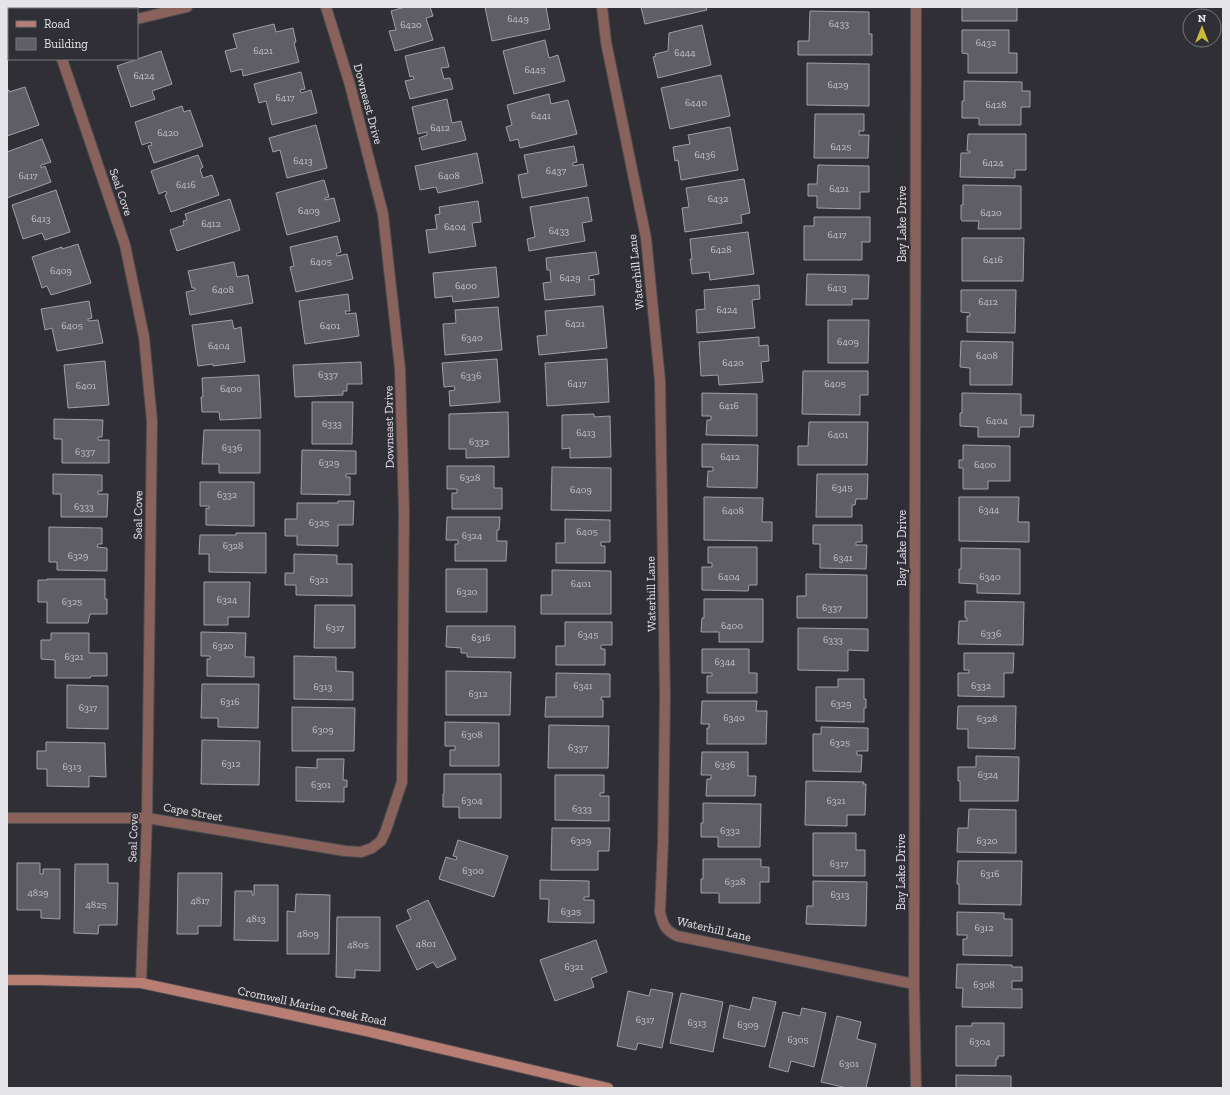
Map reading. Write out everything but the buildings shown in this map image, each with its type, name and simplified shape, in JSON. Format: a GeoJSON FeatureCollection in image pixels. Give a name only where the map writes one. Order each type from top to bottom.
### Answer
{"type":"FeatureCollection","features":[{"type":"Feature","properties":{"kind":"main road","name":"Cromwell Marine Creek Road"},"geometry":{"type":"LineString","coordinates":[[7,980],[141,983],[366,1031],[608,1088]]}},
{"type":"Feature","properties":{"kind":"street"},"geometry":{"type":"LineString","coordinates":[[138,20],[187,7]]}},
{"type":"Feature","properties":{"kind":"street","name":"Downeast Drive"},"geometry":{"type":"LineString","coordinates":[[326,7],[350,85],[383,214],[400,369],[404,510],[402,782],[386,830],[381,841],[372,848]]}},
{"type":"Feature","properties":{"kind":"street","name":"Waterhill Lane"},"geometry":{"type":"LineString","coordinates":[[602,7],[606,42],[646,238],[660,381],[665,696],[663,842],[660,912],[662,922],[668,932],[677,936],[914,984]]}},
{"type":"Feature","properties":{"kind":"street","name":"Bay Lake Drive"},"geometry":{"type":"LineString","coordinates":[[916,7],[914,984],[916,1088]]}},
{"type":"Feature","properties":{"kind":"street","name":"Seal Cove"},"geometry":{"type":"LineString","coordinates":[[62,60],[125,245],[144,337],[152,421],[147,818],[141,983]]}},
{"type":"Feature","properties":{"kind":"street","name":"Cape Street"},"geometry":{"type":"LineString","coordinates":[[7,818],[147,818],[345,851],[361,852],[372,848]]}}]}
